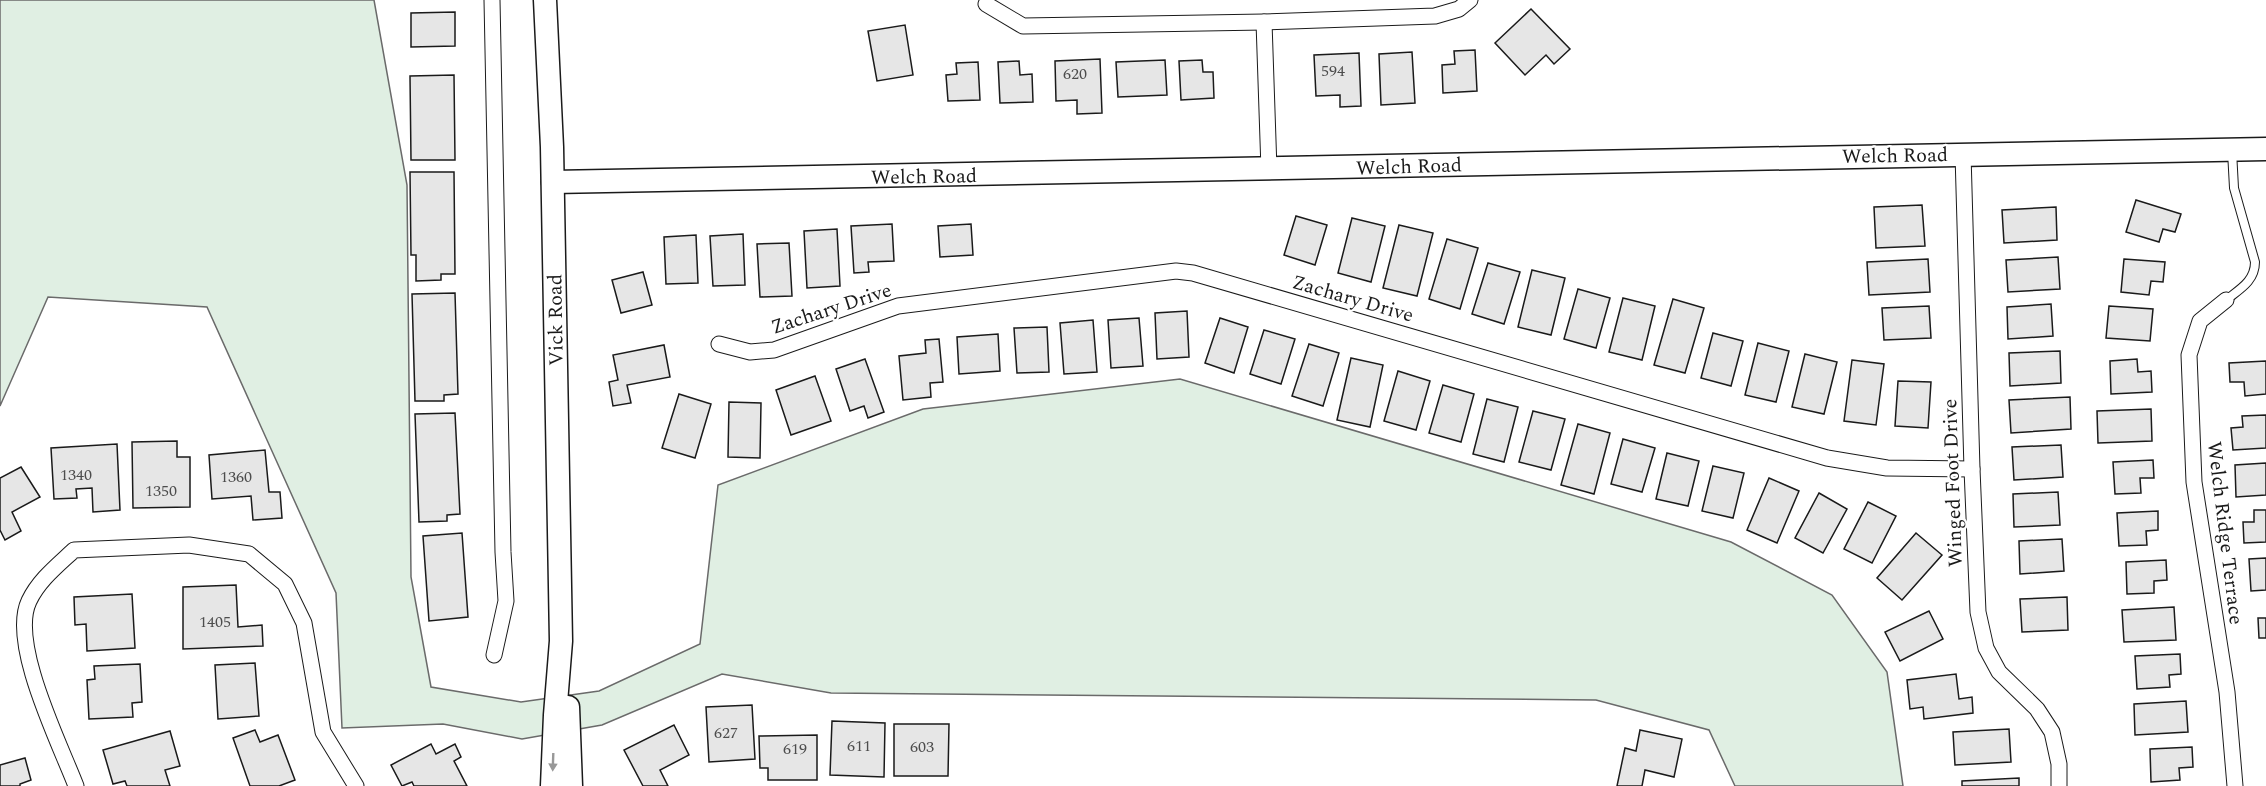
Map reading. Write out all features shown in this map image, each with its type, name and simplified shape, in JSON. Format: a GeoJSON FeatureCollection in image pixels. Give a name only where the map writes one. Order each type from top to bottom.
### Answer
{"type":"FeatureCollection","features":[{"type":"Feature","properties":{"kind":"street"},"geometry":{"type":"LineString","coordinates":[[492,0],[495,219],[506,601],[494,655]]}},
{"type":"Feature","properties":{"kind":"street","name":"Vick Road"},"geometry":{"type":"LineString","coordinates":[[545,0],[553,182],[561,641],[552,786]]}},
{"type":"Feature","properties":{"kind":"street"},"geometry":{"type":"LineString","coordinates":[[986,4],[1023,26],[1264,22],[1435,16],[1459,9],[1470,0]]}},
{"type":"Feature","properties":{"kind":"street"},"geometry":{"type":"LineString","coordinates":[[1264,22],[1269,170]]}},
{"type":"Feature","properties":{"kind":"street","name":"Welch Road"},"geometry":{"type":"LineString","coordinates":[[553,182],[2266,149]]}},
{"type":"Feature","properties":{"kind":"street","name":"Winged Foot Drive"},"geometry":{"type":"LineString","coordinates":[[1963,154],[1978,612],[1986,648],[1999,672],[2037,709],[2052,732],[2059,764],[2059,786]]}},
{"type":"Feature","properties":{"kind":"street","name":"Zachary Drive"},"geometry":{"type":"LineString","coordinates":[[719,344],[750,352],[774,350],[898,306],[1176,271],[1193,273],[1827,458],[1887,468],[1972,469]]}},
{"type":"Feature","properties":{"kind":"street","name":"Welch Ridge Terrace"},"geometry":{"type":"LineString","coordinates":[[2226,300],[2200,321],[2189,355],[2194,482],[2227,693],[2235,786]]}},
{"type":"Feature","properties":{"kind":"street"},"geometry":{"type":"LineString","coordinates":[[76,786],[31,672],[23,628],[28,603],[41,580],[74,549],[189,545],[249,554],[285,584],[304,622],[323,732],[356,786]]}},
{"type":"Feature","properties":{"kind":"street","name":"Vick Road"},"geometry":{"type":"LineString","coordinates":[[561,641],[569,714],[571,786]]}},
{"type":"Feature","properties":{"kind":"lane"},"geometry":{"type":"LineString","coordinates":[[2226,300],[2248,283],[2255,269],[2234,188],[2232,149]]}},
{"type":"Feature","properties":{"kind":"green space"},"geometry":{"type":"Polygon","coordinates":[[[0,0],[374,0],[407,185],[411,577],[431,687],[521,702],[599,691],[700,644],[718,485],[923,409],[1180,379],[1731,542],[1832,595],[1887,672],[1903,786],[1735,786],[1709,730],[1596,700],[831,693],[722,674],[602,725],[522,739],[443,724],[342,728],[336,593],[207,307],[48,297],[0,406],[0,0]]]}},
{"type":"Feature","properties":{"kind":"building"},"geometry":{"type":"Polygon","coordinates":[[[1531,9],[1570,49],[1554,64],[1546,55],[1525,75],[1495,43],[1531,9]]]}},
{"type":"Feature","properties":{"kind":"building"},"geometry":{"type":"Polygon","coordinates":[[[455,12],[455,46],[411,47],[411,13],[455,12]]]}},
{"type":"Feature","properties":{"kind":"building"},"geometry":{"type":"Polygon","coordinates":[[[905,25],[913,75],[877,81],[868,31],[905,25]]]}},
{"type":"Feature","properties":{"kind":"building"},"geometry":{"type":"Polygon","coordinates":[[[1475,50],[1477,91],[1443,93],[1442,65],[1455,64],[1454,51],[1475,50]]]}},
{"type":"Feature","properties":{"kind":"building"},"geometry":{"type":"Polygon","coordinates":[[[1412,52],[1415,103],[1381,105],[1379,54],[1412,52]]]}},
{"type":"Feature","properties":{"kind":"building"},"geometry":{"type":"Polygon","coordinates":[[[1359,53],[1361,106],[1340,107],[1340,95],[1316,96],[1314,55],[1359,53]]]}},
{"type":"Feature","properties":{"kind":"building"},"geometry":{"type":"Polygon","coordinates":[[[1100,59],[1102,113],[1077,114],[1077,100],[1056,101],[1055,61],[1100,59]]]}},
{"type":"Feature","properties":{"kind":"building"},"geometry":{"type":"Polygon","coordinates":[[[1165,60],[1167,95],[1118,97],[1116,62],[1165,60]]]}},
{"type":"Feature","properties":{"kind":"building"},"geometry":{"type":"Polygon","coordinates":[[[1202,60],[1203,72],[1213,72],[1214,98],[1181,100],[1179,61],[1202,60]]]}},
{"type":"Feature","properties":{"kind":"building"},"geometry":{"type":"Polygon","coordinates":[[[1019,61],[1020,75],[1032,74],[1033,102],[1000,103],[998,62],[1019,61]]]}},
{"type":"Feature","properties":{"kind":"building"},"geometry":{"type":"Polygon","coordinates":[[[978,62],[980,100],[948,101],[946,75],[957,74],[956,63],[978,62]]]}},
{"type":"Feature","properties":{"kind":"building"},"geometry":{"type":"Polygon","coordinates":[[[454,75],[455,160],[411,160],[410,76],[454,75]]]}},
{"type":"Feature","properties":{"kind":"building"},"geometry":{"type":"Polygon","coordinates":[[[410,172],[454,172],[455,274],[441,274],[441,280],[416,281],[416,255],[411,255],[410,172]]]}},
{"type":"Feature","properties":{"kind":"building"},"geometry":{"type":"Polygon","coordinates":[[[2136,200],[2181,214],[2175,232],[2163,229],[2159,242],[2126,232],[2136,200]]]}},
{"type":"Feature","properties":{"kind":"building"},"geometry":{"type":"Polygon","coordinates":[[[1922,205],[1925,246],[1876,248],[1874,207],[1922,205]]]}},
{"type":"Feature","properties":{"kind":"building"},"geometry":{"type":"Polygon","coordinates":[[[2056,207],[2057,240],[2004,243],[2002,210],[2056,207]]]}},
{"type":"Feature","properties":{"kind":"building"},"geometry":{"type":"Polygon","coordinates":[[[1296,216],[1327,225],[1315,265],[1284,255],[1296,216]]]}},
{"type":"Feature","properties":{"kind":"building"},"geometry":{"type":"Polygon","coordinates":[[[1352,218],[1385,226],[1371,282],[1338,273],[1352,218]]]}},
{"type":"Feature","properties":{"kind":"building"},"geometry":{"type":"Polygon","coordinates":[[[892,224],[894,261],[868,262],[869,272],[854,273],[851,226],[892,224]]]}},
{"type":"Feature","properties":{"kind":"building"},"geometry":{"type":"Polygon","coordinates":[[[971,224],[973,255],[940,257],[938,226],[971,224]]]}},
{"type":"Feature","properties":{"kind":"building"},"geometry":{"type":"Polygon","coordinates":[[[1399,225],[1433,233],[1417,296],[1383,288],[1399,225]]]}},
{"type":"Feature","properties":{"kind":"building"},"geometry":{"type":"Polygon","coordinates":[[[837,229],[840,286],[807,288],[804,231],[837,229]]]}},
{"type":"Feature","properties":{"kind":"building"},"geometry":{"type":"Polygon","coordinates":[[[743,234],[745,285],[713,286],[710,236],[743,234]]]}},
{"type":"Feature","properties":{"kind":"building"},"geometry":{"type":"Polygon","coordinates":[[[696,235],[698,283],[666,284],[664,237],[696,235]]]}},
{"type":"Feature","properties":{"kind":"building"},"geometry":{"type":"Polygon","coordinates":[[[1447,239],[1478,248],[1460,309],[1429,299],[1447,239]]]}},
{"type":"Feature","properties":{"kind":"building"},"geometry":{"type":"Polygon","coordinates":[[[789,243],[792,296],[760,297],[757,244],[789,243]]]}},
{"type":"Feature","properties":{"kind":"building"},"geometry":{"type":"Polygon","coordinates":[[[2058,257],[2060,289],[2008,292],[2006,260],[2058,257]]]}},
{"type":"Feature","properties":{"kind":"building"},"geometry":{"type":"Polygon","coordinates":[[[1928,259],[1930,292],[1869,295],[1867,262],[1928,259]]]}},
{"type":"Feature","properties":{"kind":"building"},"geometry":{"type":"Polygon","coordinates":[[[2124,259],[2165,262],[2163,282],[2151,281],[2149,295],[2121,292],[2124,259]]]}},
{"type":"Feature","properties":{"kind":"building"},"geometry":{"type":"Polygon","coordinates":[[[1488,263],[1520,272],[1504,324],[1472,314],[1488,263]]]}},
{"type":"Feature","properties":{"kind":"building"},"geometry":{"type":"Polygon","coordinates":[[[1532,270],[1565,278],[1551,335],[1518,327],[1532,270]]]}},
{"type":"Feature","properties":{"kind":"building"},"geometry":{"type":"Polygon","coordinates":[[[643,272],[652,305],[621,313],[612,280],[643,272]]]}},
{"type":"Feature","properties":{"kind":"building"},"geometry":{"type":"Polygon","coordinates":[[[1578,289],[1610,298],[1596,348],[1564,339],[1578,289]]]}},
{"type":"Feature","properties":{"kind":"building"},"geometry":{"type":"Polygon","coordinates":[[[455,293],[458,394],[444,395],[444,401],[415,401],[412,294],[455,293]]]}},
{"type":"Feature","properties":{"kind":"building"},"geometry":{"type":"Polygon","coordinates":[[[1623,298],[1655,306],[1642,360],[1609,352],[1623,298]]]}},
{"type":"Feature","properties":{"kind":"building"},"geometry":{"type":"Polygon","coordinates":[[[1673,299],[1704,308],[1685,373],[1654,365],[1673,299]]]}},
{"type":"Feature","properties":{"kind":"building"},"geometry":{"type":"Polygon","coordinates":[[[2051,304],[2053,336],[2008,339],[2007,307],[2051,304]]]}},
{"type":"Feature","properties":{"kind":"building"},"geometry":{"type":"Polygon","coordinates":[[[1929,306],[1931,338],[1884,340],[1882,308],[1929,306]]]}},
{"type":"Feature","properties":{"kind":"building"},"geometry":{"type":"Polygon","coordinates":[[[2109,306],[2153,309],[2150,341],[2106,338],[2109,306]]]}},
{"type":"Feature","properties":{"kind":"building"},"geometry":{"type":"Polygon","coordinates":[[[1187,311],[1189,357],[1157,359],[1155,313],[1187,311]]]}},
{"type":"Feature","properties":{"kind":"building"},"geometry":{"type":"Polygon","coordinates":[[[1139,318],[1143,366],[1111,368],[1108,320],[1139,318]]]}},
{"type":"Feature","properties":{"kind":"building"},"geometry":{"type":"Polygon","coordinates":[[[1220,318],[1248,327],[1234,373],[1205,363],[1220,318]]]}},
{"type":"Feature","properties":{"kind":"building"},"geometry":{"type":"Polygon","coordinates":[[[1093,320],[1097,372],[1064,374],[1060,323],[1093,320]]]}},
{"type":"Feature","properties":{"kind":"building"},"geometry":{"type":"Polygon","coordinates":[[[1047,327],[1049,372],[1017,373],[1014,328],[1047,327]]]}},
{"type":"Feature","properties":{"kind":"building"},"geometry":{"type":"Polygon","coordinates":[[[1264,330],[1295,339],[1281,384],[1250,374],[1264,330]]]}},
{"type":"Feature","properties":{"kind":"building"},"geometry":{"type":"Polygon","coordinates":[[[1713,333],[1743,341],[1731,386],[1701,378],[1713,333]]]}},
{"type":"Feature","properties":{"kind":"building"},"geometry":{"type":"Polygon","coordinates":[[[998,334],[1000,371],[959,374],[957,337],[998,334]]]}},
{"type":"Feature","properties":{"kind":"building"},"geometry":{"type":"Polygon","coordinates":[[[939,339],[943,382],[930,383],[931,397],[903,400],[899,356],[926,353],[925,340],[939,339]]]}},
{"type":"Feature","properties":{"kind":"building"},"geometry":{"type":"Polygon","coordinates":[[[1758,343],[1789,351],[1776,402],[1745,395],[1758,343]]]}},
{"type":"Feature","properties":{"kind":"building"},"geometry":{"type":"Polygon","coordinates":[[[1309,344],[1339,353],[1323,406],[1292,396],[1309,344]]]}},
{"type":"Feature","properties":{"kind":"building"},"geometry":{"type":"Polygon","coordinates":[[[664,345],[670,377],[627,385],[631,403],[613,406],[609,382],[618,380],[613,355],[664,345]]]}},
{"type":"Feature","properties":{"kind":"building"},"geometry":{"type":"Polygon","coordinates":[[[2060,351],[2061,383],[2010,386],[2009,353],[2060,351]]]}},
{"type":"Feature","properties":{"kind":"building"},"geometry":{"type":"Polygon","coordinates":[[[1805,354],[1837,362],[1824,414],[1792,407],[1805,354]]]}},
{"type":"Feature","properties":{"kind":"building"},"geometry":{"type":"Polygon","coordinates":[[[1351,358],[1383,365],[1370,427],[1337,420],[1351,358]]]}},
{"type":"Feature","properties":{"kind":"building"},"geometry":{"type":"Polygon","coordinates":[[[865,359],[884,412],[868,418],[864,406],[850,411],[836,369],[865,359]]]}},
{"type":"Feature","properties":{"kind":"building"},"geometry":{"type":"Polygon","coordinates":[[[2137,359],[2138,372],[2151,371],[2152,392],[2111,394],[2110,361],[2137,359]]]}},
{"type":"Feature","properties":{"kind":"building"},"geometry":{"type":"Polygon","coordinates":[[[1852,360],[1884,364],[1876,425],[1844,421],[1852,360]]]}},
{"type":"Feature","properties":{"kind":"building"},"geometry":{"type":"Polygon","coordinates":[[[2266,361],[2266,394],[2245,396],[2244,382],[2230,382],[2229,363],[2266,361]]]}},
{"type":"Feature","properties":{"kind":"building"},"geometry":{"type":"Polygon","coordinates":[[[1398,371],[1430,381],[1416,430],[1384,421],[1398,371]]]}},
{"type":"Feature","properties":{"kind":"building"},"geometry":{"type":"Polygon","coordinates":[[[815,376],[831,421],[791,435],[776,390],[815,376]]]}},
{"type":"Feature","properties":{"kind":"building"},"geometry":{"type":"Polygon","coordinates":[[[1898,381],[1931,382],[1928,428],[1895,426],[1898,381]]]}},
{"type":"Feature","properties":{"kind":"building"},"geometry":{"type":"Polygon","coordinates":[[[1443,385],[1474,394],[1461,442],[1429,433],[1443,385]]]}},
{"type":"Feature","properties":{"kind":"building"},"geometry":{"type":"Polygon","coordinates":[[[679,394],[711,404],[695,458],[662,448],[679,394]]]}},
{"type":"Feature","properties":{"kind":"building"},"geometry":{"type":"Polygon","coordinates":[[[2070,397],[2071,429],[2011,433],[2009,400],[2070,397]]]}},
{"type":"Feature","properties":{"kind":"building"},"geometry":{"type":"Polygon","coordinates":[[[1487,399],[1518,407],[1504,462],[1473,454],[1487,399]]]}},
{"type":"Feature","properties":{"kind":"building"},"geometry":{"type":"Polygon","coordinates":[[[729,402],[761,403],[760,458],[728,457],[729,402]]]}},
{"type":"Feature","properties":{"kind":"building"},"geometry":{"type":"Polygon","coordinates":[[[2151,409],[2152,441],[2098,443],[2097,411],[2151,409]]]}},
{"type":"Feature","properties":{"kind":"building"},"geometry":{"type":"Polygon","coordinates":[[[1533,411],[1565,419],[1551,470],[1519,462],[1533,411]]]}},
{"type":"Feature","properties":{"kind":"building"},"geometry":{"type":"Polygon","coordinates":[[[455,413],[460,514],[447,515],[447,521],[419,522],[415,414],[455,413]]]}},
{"type":"Feature","properties":{"kind":"building"},"geometry":{"type":"Polygon","coordinates":[[[2266,415],[2266,448],[2233,450],[2231,428],[2243,427],[2242,416],[2266,415]]]}},
{"type":"Feature","properties":{"kind":"building"},"geometry":{"type":"Polygon","coordinates":[[[1578,424],[1610,433],[1594,494],[1561,485],[1578,424]]]}},
{"type":"Feature","properties":{"kind":"building"},"geometry":{"type":"Polygon","coordinates":[[[1623,439],[1655,448],[1642,492],[1611,484],[1623,439]]]}},
{"type":"Feature","properties":{"kind":"building"},"geometry":{"type":"Polygon","coordinates":[[[177,441],[177,457],[190,457],[190,507],[133,508],[132,442],[177,441]]]}},
{"type":"Feature","properties":{"kind":"building"},"geometry":{"type":"Polygon","coordinates":[[[117,444],[120,510],[93,512],[92,488],[76,489],[77,498],[54,499],[51,448],[117,444]]]}},
{"type":"Feature","properties":{"kind":"building"},"geometry":{"type":"Polygon","coordinates":[[[2061,445],[2063,477],[2014,480],[2012,447],[2061,445]]]}},
{"type":"Feature","properties":{"kind":"building"},"geometry":{"type":"Polygon","coordinates":[[[265,450],[269,492],[280,492],[282,518],[253,520],[251,496],[212,499],[209,455],[265,450]]]}},
{"type":"Feature","properties":{"kind":"building"},"geometry":{"type":"Polygon","coordinates":[[[1667,453],[1699,461],[1688,506],[1656,499],[1667,453]]]}},
{"type":"Feature","properties":{"kind":"building"},"geometry":{"type":"Polygon","coordinates":[[[2153,460],[2154,478],[2140,478],[2141,493],[2115,494],[2113,462],[2153,460]]]}},
{"type":"Feature","properties":{"kind":"building"},"geometry":{"type":"Polygon","coordinates":[[[2266,463],[2266,495],[2236,497],[2235,465],[2266,463]]]}},
{"type":"Feature","properties":{"kind":"building"},"geometry":{"type":"Polygon","coordinates":[[[1713,466],[1744,473],[1733,518],[1702,511],[1713,466]]]}},
{"type":"Feature","properties":{"kind":"building"},"geometry":{"type":"Polygon","coordinates":[[[21,467],[40,497],[12,512],[21,531],[5,540],[0,530],[0,478],[21,467]]]}},
{"type":"Feature","properties":{"kind":"building"},"geometry":{"type":"Polygon","coordinates":[[[1769,478],[1799,491],[1777,543],[1747,530],[1769,478]]]}},
{"type":"Feature","properties":{"kind":"building"},"geometry":{"type":"Polygon","coordinates":[[[2058,492],[2060,525],[2014,527],[2013,494],[2058,492]]]}},
{"type":"Feature","properties":{"kind":"building"},"geometry":{"type":"Polygon","coordinates":[[[1819,493],[1847,509],[1823,553],[1795,538],[1819,493]]]}},
{"type":"Feature","properties":{"kind":"building"},"geometry":{"type":"Polygon","coordinates":[[[1868,502],[1896,516],[1872,563],[1844,549],[1868,502]]]}},
{"type":"Feature","properties":{"kind":"building"},"geometry":{"type":"Polygon","coordinates":[[[2254,510],[2266,510],[2266,542],[2244,543],[2243,522],[2254,522],[2254,510]]]}},
{"type":"Feature","properties":{"kind":"building"},"geometry":{"type":"Polygon","coordinates":[[[2158,511],[2158,530],[2146,531],[2147,545],[2119,546],[2117,513],[2158,511]]]}},
{"type":"Feature","properties":{"kind":"building"},"geometry":{"type":"Polygon","coordinates":[[[462,533],[468,617],[429,621],[423,536],[462,533]]]}},
{"type":"Feature","properties":{"kind":"building"},"geometry":{"type":"Polygon","coordinates":[[[1916,533],[1942,555],[1902,600],[1877,578],[1916,533]]]}},
{"type":"Feature","properties":{"kind":"building"},"geometry":{"type":"Polygon","coordinates":[[[2062,539],[2064,571],[2020,574],[2019,541],[2062,539]]]}},
{"type":"Feature","properties":{"kind":"building"},"geometry":{"type":"Polygon","coordinates":[[[2266,558],[2266,590],[2251,591],[2249,559],[2266,558]]]}},
{"type":"Feature","properties":{"kind":"building"},"geometry":{"type":"Polygon","coordinates":[[[2166,560],[2167,580],[2154,581],[2154,593],[2127,594],[2126,562],[2166,560]]]}},
{"type":"Feature","properties":{"kind":"building"},"geometry":{"type":"Polygon","coordinates":[[[236,585],[238,627],[262,625],[263,646],[183,649],[183,587],[236,585]]]}},
{"type":"Feature","properties":{"kind":"building"},"geometry":{"type":"Polygon","coordinates":[[[132,594],[135,648],[87,651],[86,624],[75,625],[74,597],[132,594]]]}},
{"type":"Feature","properties":{"kind":"building"},"geometry":{"type":"Polygon","coordinates":[[[2067,597],[2068,630],[2022,632],[2020,599],[2067,597]]]}},
{"type":"Feature","properties":{"kind":"building"},"geometry":{"type":"Polygon","coordinates":[[[2174,607],[2176,640],[2124,642],[2122,610],[2174,607]]]}},
{"type":"Feature","properties":{"kind":"building"},"geometry":{"type":"Polygon","coordinates":[[[1929,611],[1943,639],[1900,661],[1885,632],[1929,611]]]}},
{"type":"Feature","properties":{"kind":"building"},"geometry":{"type":"Polygon","coordinates":[[[2258,618],[2266,618],[2266,638],[2259,638],[2258,618]]]}},
{"type":"Feature","properties":{"kind":"building"},"geometry":{"type":"Polygon","coordinates":[[[2180,654],[2181,674],[2169,675],[2170,687],[2137,689],[2135,656],[2180,654]]]}},
{"type":"Feature","properties":{"kind":"building"},"geometry":{"type":"Polygon","coordinates":[[[255,663],[259,716],[218,719],[215,665],[255,663]]]}},
{"type":"Feature","properties":{"kind":"building"},"geometry":{"type":"Polygon","coordinates":[[[140,664],[142,702],[132,703],[133,717],[89,719],[87,680],[95,679],[94,666],[140,664]]]}},
{"type":"Feature","properties":{"kind":"building"},"geometry":{"type":"Polygon","coordinates":[[[1956,674],[1959,699],[1972,697],[1973,713],[1924,719],[1923,707],[1910,709],[1907,680],[1956,674]]]}},
{"type":"Feature","properties":{"kind":"building"},"geometry":{"type":"Polygon","coordinates":[[[2186,701],[2188,732],[2135,735],[2134,704],[2186,701]]]}},
{"type":"Feature","properties":{"kind":"building"},"geometry":{"type":"Polygon","coordinates":[[[752,705],[755,759],[709,762],[706,707],[752,705]]]}},
{"type":"Feature","properties":{"kind":"building"},"geometry":{"type":"Polygon","coordinates":[[[832,721],[885,723],[884,777],[830,775],[832,721]]]}},
{"type":"Feature","properties":{"kind":"building"},"geometry":{"type":"Polygon","coordinates":[[[894,724],[949,724],[948,776],[894,776],[894,724]]]}},
{"type":"Feature","properties":{"kind":"building"},"geometry":{"type":"Polygon","coordinates":[[[674,725],[689,755],[660,770],[668,786],[643,786],[624,750],[674,725]]]}},
{"type":"Feature","properties":{"kind":"building"},"geometry":{"type":"Polygon","coordinates":[[[2009,729],[2011,762],[1955,765],[1953,732],[2009,729]]]}},
{"type":"Feature","properties":{"kind":"building"},"geometry":{"type":"Polygon","coordinates":[[[255,730],[260,742],[278,735],[295,780],[279,786],[250,786],[233,738],[255,730]]]}},
{"type":"Feature","properties":{"kind":"building"},"geometry":{"type":"Polygon","coordinates":[[[1640,730],[1682,739],[1674,777],[1645,770],[1642,786],[1617,786],[1625,748],[1636,751],[1640,730]]]}},
{"type":"Feature","properties":{"kind":"building"},"geometry":{"type":"Polygon","coordinates":[[[170,731],[180,766],[165,770],[170,786],[127,786],[125,781],[113,784],[103,750],[170,731]]]}},
{"type":"Feature","properties":{"kind":"building"},"geometry":{"type":"Polygon","coordinates":[[[817,735],[817,780],[768,780],[768,768],[760,768],[759,736],[817,735]]]}},
{"type":"Feature","properties":{"kind":"building"},"geometry":{"type":"Polygon","coordinates":[[[431,744],[436,754],[455,744],[461,757],[454,761],[467,786],[414,786],[412,782],[402,786],[391,765],[431,744]]]}},
{"type":"Feature","properties":{"kind":"building"},"geometry":{"type":"Polygon","coordinates":[[[2192,747],[2193,767],[2179,768],[2180,780],[2151,782],[2150,749],[2192,747]]]}},
{"type":"Feature","properties":{"kind":"building"},"geometry":{"type":"Polygon","coordinates":[[[25,758],[31,780],[20,786],[0,786],[0,765],[25,758]]]}},
{"type":"Feature","properties":{"kind":"building"},"geometry":{"type":"Polygon","coordinates":[[[2019,778],[2019,786],[1962,786],[1962,781],[2019,778]]]}}]}
